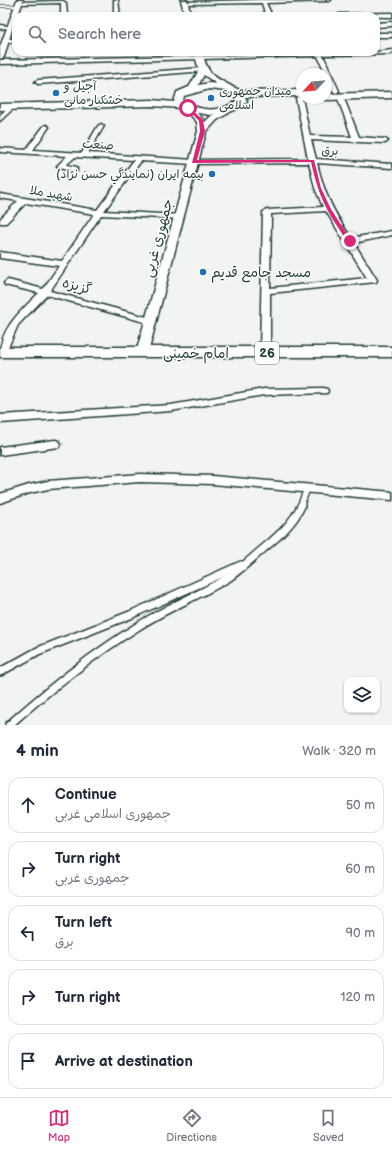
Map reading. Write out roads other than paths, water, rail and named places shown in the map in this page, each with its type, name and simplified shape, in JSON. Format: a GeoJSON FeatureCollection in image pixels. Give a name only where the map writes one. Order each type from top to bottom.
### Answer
{"type":"FeatureCollection","features":[{"type":"Feature","properties":{"kind":"main road"},"geometry":{"type":"LineString","coordinates":[[0,102],[151,98],[180,94],[192,88],[210,86],[228,88],[241,97],[296,96]]}},
{"type":"Feature","properties":{"kind":"main road"},"geometry":{"type":"LineString","coordinates":[[334,93],[392,90]]}},
{"type":"Feature","properties":{"kind":"main road"},"geometry":{"type":"LineString","coordinates":[[334,93],[392,95]]}},
{"type":"Feature","properties":{"kind":"main road"},"geometry":{"type":"LineString","coordinates":[[180,94],[178,101],[185,106]]}},
{"type":"Feature","properties":{"kind":"main road"},"geometry":{"type":"LineString","coordinates":[[0,107],[152,103],[185,106],[211,111],[234,107],[241,97]]}},
{"type":"Feature","properties":{"kind":"main road","name":"امام خمینی"},"geometry":{"type":"LineString","coordinates":[[0,352],[392,352]]}},
{"type":"Feature","properties":{"kind":"street"},"geometry":{"type":"LineString","coordinates":[[116,0],[117,12]]}},
{"type":"Feature","properties":{"kind":"street"},"geometry":{"type":"LineString","coordinates":[[187,12],[184,1],[329,0],[332,6]]}},
{"type":"Feature","properties":{"kind":"street"},"geometry":{"type":"LineString","coordinates":[[263,1],[267,12]]}},
{"type":"Feature","properties":{"kind":"street"},"geometry":{"type":"LineString","coordinates":[[19,3],[62,2],[64,3],[64,12]]}},
{"type":"Feature","properties":{"kind":"street"},"geometry":{"type":"LineString","coordinates":[[380,14],[392,14]]}},
{"type":"Feature","properties":{"kind":"street"},"geometry":{"type":"LineString","coordinates":[[380,25],[392,24]]}},
{"type":"Feature","properties":{"kind":"street"},"geometry":{"type":"LineString","coordinates":[[0,27],[12,25]]}},
{"type":"Feature","properties":{"kind":"street"},"geometry":{"type":"LineString","coordinates":[[0,57],[4,43],[12,27]]}},
{"type":"Feature","properties":{"kind":"street"},"geometry":{"type":"LineString","coordinates":[[380,35],[392,35]]}},
{"type":"Feature","properties":{"kind":"street"},"geometry":{"type":"LineString","coordinates":[[380,52],[392,52]]}},
{"type":"Feature","properties":{"kind":"street"},"geometry":{"type":"LineString","coordinates":[[0,62],[111,56]]}},
{"type":"Feature","properties":{"kind":"street"},"geometry":{"type":"LineString","coordinates":[[200,56],[203,70],[214,80],[228,88]]}},
{"type":"Feature","properties":{"kind":"street"},"geometry":{"type":"LineString","coordinates":[[321,56],[334,93],[356,139]]}},
{"type":"Feature","properties":{"kind":"street"},"geometry":{"type":"LineString","coordinates":[[38,82],[203,70]]}},
{"type":"Feature","properties":{"kind":"street"},"geometry":{"type":"LineString","coordinates":[[192,88],[203,70]]}},
{"type":"Feature","properties":{"kind":"street"},"geometry":{"type":"LineString","coordinates":[[266,291],[373,280],[350,241],[328,209],[319,188],[307,138],[302,104]]}},
{"type":"Feature","properties":{"kind":"street"},"geometry":{"type":"LineString","coordinates":[[185,106],[201,120],[202,131]]}},
{"type":"Feature","properties":{"kind":"street"},"geometry":{"type":"LineString","coordinates":[[0,119],[12,107]]}},
{"type":"Feature","properties":{"kind":"street"},"geometry":{"type":"LineString","coordinates":[[202,131],[214,118],[234,107]]}},
{"type":"Feature","properties":{"kind":"street"},"geometry":{"type":"LineString","coordinates":[[84,155],[101,126]]}},
{"type":"Feature","properties":{"kind":"street"},"geometry":{"type":"LineString","coordinates":[[28,152],[46,127]]}},
{"type":"Feature","properties":{"kind":"street","name":"جمهوری غربی"},"geometry":{"type":"LineString","coordinates":[[142,353],[202,131]]}},
{"type":"Feature","properties":{"kind":"street"},"geometry":{"type":"LineString","coordinates":[[307,138],[385,141]]}},
{"type":"Feature","properties":{"kind":"street","name":"صنعت"},"geometry":{"type":"LineString","coordinates":[[0,150],[194,162]]}},
{"type":"Feature","properties":{"kind":"street"},"geometry":{"type":"LineString","coordinates":[[74,154],[61,166],[74,169]]}},
{"type":"Feature","properties":{"kind":"street"},"geometry":{"type":"LineString","coordinates":[[8,283],[45,292],[139,158]]}},
{"type":"Feature","properties":{"kind":"street","name":"برق"},"geometry":{"type":"LineString","coordinates":[[194,162],[312,161],[392,166]]}},
{"type":"Feature","properties":{"kind":"street","name":"شهید ملا"},"geometry":{"type":"LineString","coordinates":[[0,196],[99,213],[179,217]]}},
{"type":"Feature","properties":{"kind":"street"},"geometry":{"type":"LineString","coordinates":[[3,221],[23,201]]}},
{"type":"Feature","properties":{"kind":"street"},"geometry":{"type":"LineString","coordinates":[[265,352],[267,212],[328,209]]}},
{"type":"Feature","properties":{"kind":"street"},"geometry":{"type":"LineString","coordinates":[[350,241],[392,233]]}},
{"type":"Feature","properties":{"kind":"street"},"geometry":{"type":"LineString","coordinates":[[1,257],[64,264]]}},
{"type":"Feature","properties":{"kind":"street","name":"گزیزه"},"geometry":{"type":"LineString","coordinates":[[0,352],[14,324],[45,292],[151,321]]}},
{"type":"Feature","properties":{"kind":"street"},"geometry":{"type":"LineString","coordinates":[[0,419],[171,408],[264,392],[323,391]]}},
{"type":"Feature","properties":{"kind":"street"},"geometry":{"type":"LineString","coordinates":[[0,451],[55,444]]}},
{"type":"Feature","properties":{"kind":"street"},"geometry":{"type":"LineString","coordinates":[[0,499],[29,489],[48,485],[140,478],[212,480],[392,496]]}},
{"type":"Feature","properties":{"kind":"lane"},"geometry":{"type":"LineString","coordinates":[[0,6],[19,3]]}},
{"type":"Feature","properties":{"kind":"lane"},"geometry":{"type":"LineString","coordinates":[[9,725],[56,684],[113,643],[163,611],[224,580],[249,562],[289,526],[301,508],[307,488]]}},
{"type":"Feature","properties":{"kind":"lane"},"geometry":{"type":"LineString","coordinates":[[0,672],[38,651],[130,615],[249,562]]}},
{"type":"Feature","properties":{"kind":"place","name":"آجیل و خشکبار مانی"},"geometry":{"type":"Point","coordinates":[56,93]}},
{"type":"Feature","properties":{"kind":"place","name":"میدان جمهوری اسلامی"},"geometry":{"type":"Point","coordinates":[211,98]}},
{"type":"Feature","properties":{"kind":"place","name":"بيمه ايران (نمايندگي حسن نژاد)"},"geometry":{"type":"Point","coordinates":[212,174]}},
{"type":"Feature","properties":{"kind":"place","name":"مسجد جامع قدیم"},"geometry":{"type":"Point","coordinates":[203,272]}}]}
